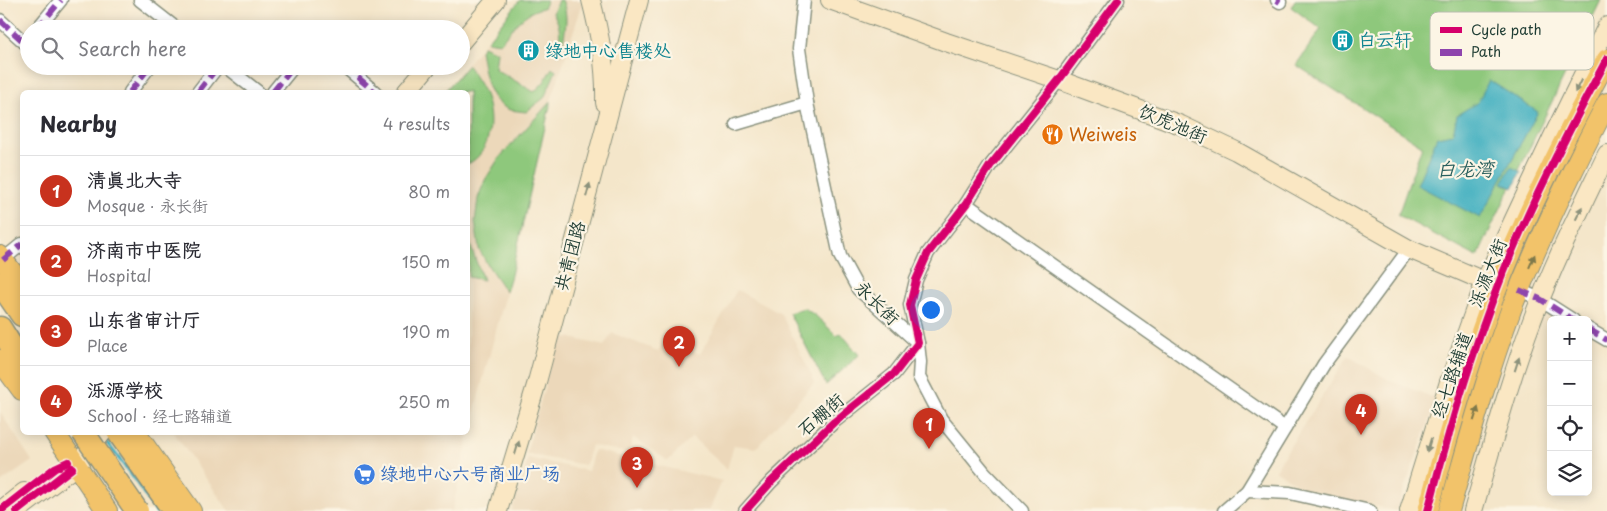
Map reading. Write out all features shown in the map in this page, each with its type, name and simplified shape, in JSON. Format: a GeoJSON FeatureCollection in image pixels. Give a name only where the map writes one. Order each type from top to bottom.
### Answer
{"type":"FeatureCollection","features":[{"type":"Feature","properties":{"kind":"highway"},"geometry":{"type":"LineString","coordinates":[[1,268],[20,305]]}},
{"type":"Feature","properties":{"kind":"highway"},"geometry":{"type":"LineString","coordinates":[[1,268],[20,311]]}},
{"type":"Feature","properties":{"kind":"highway"},"geometry":{"type":"LineString","coordinates":[[0,313],[20,342]]}},
{"type":"Feature","properties":{"kind":"highway"},"geometry":{"type":"LineString","coordinates":[[0,328],[20,360]]}},
{"type":"Feature","properties":{"kind":"highway"},"geometry":{"type":"LineString","coordinates":[[70,435],[122,511]]}},
{"type":"Feature","properties":{"kind":"highway"},"geometry":{"type":"LineString","coordinates":[[85,435],[137,511]]}},
{"type":"Feature","properties":{"kind":"highway"},"geometry":{"type":"LineString","coordinates":[[110,435],[162,511]]}},
{"type":"Feature","properties":{"kind":"highway"},"geometry":{"type":"LineString","coordinates":[[120,435],[174,511]]}},
{"type":"Feature","properties":{"kind":"main road","name":"泺源大街"},"geometry":{"type":"LineString","coordinates":[[1428,511],[1440,462],[1483,326],[1492,284],[1607,59]]}},
{"type":"Feature","properties":{"kind":"main road","name":"泺源大街"},"geometry":{"type":"LineString","coordinates":[[1449,511],[1475,418],[1520,290],[1569,176],[1607,104]]}},
{"type":"Feature","properties":{"kind":"main road"},"geometry":{"type":"LineString","coordinates":[[1,268],[20,283]]}},
{"type":"Feature","properties":{"kind":"main road"},"geometry":{"type":"LineString","coordinates":[[0,360],[20,387]]}},
{"type":"Feature","properties":{"kind":"main road"},"geometry":{"type":"LineString","coordinates":[[56,435],[107,511]]}},
{"type":"Feature","properties":{"kind":"main road"},"geometry":{"type":"LineString","coordinates":[[137,435],[191,511]]}},
{"type":"Feature","properties":{"kind":"street"},"geometry":{"type":"LineString","coordinates":[[44,20],[61,0]]}},
{"type":"Feature","properties":{"kind":"street"},"geometry":{"type":"LineString","coordinates":[[140,0],[166,20]]}},
{"type":"Feature","properties":{"kind":"street"},"geometry":{"type":"LineString","coordinates":[[470,20],[483,8],[498,0]]}},
{"type":"Feature","properties":{"kind":"street"},"geometry":{"type":"LineString","coordinates":[[591,0],[599,31],[606,78],[604,132]]}},
{"type":"Feature","properties":{"kind":"street","name":"共青团路"},"geometry":{"type":"LineString","coordinates":[[498,511],[537,382],[639,0]]}},
{"type":"Feature","properties":{"kind":"street","name":"永长街"},"geometry":{"type":"LineString","coordinates":[[804,0],[800,49],[807,103],[840,256],[858,289],[918,343]]}},
{"type":"Feature","properties":{"kind":"street","name":"饮虎池街"},"geometry":{"type":"LineString","coordinates":[[830,0],[946,42],[1060,80],[1181,125],[1236,152],[1409,249],[1492,284]]}},
{"type":"Feature","properties":{"kind":"street"},"geometry":{"type":"LineString","coordinates":[[1022,511],[985,473],[941,419],[919,378],[918,343],[910,305],[916,280],[928,253],[966,204],[990,166],[1060,80],[1118,0]]}},
{"type":"Feature","properties":{"kind":"street"},"geometry":{"type":"LineString","coordinates":[[470,28],[483,8]]}},
{"type":"Feature","properties":{"kind":"street"},"geometry":{"type":"LineString","coordinates":[[0,20],[20,36]]}},
{"type":"Feature","properties":{"kind":"street","name":"经七路辅道"},"geometry":{"type":"LineString","coordinates":[[1594,52],[1607,26]]}},
{"type":"Feature","properties":{"kind":"street","name":"经七路辅道"},"geometry":{"type":"LineString","coordinates":[[1409,511],[1449,382],[1492,284],[1552,138],[1585,70]]}},
{"type":"Feature","properties":{"kind":"street"},"geometry":{"type":"LineString","coordinates":[[132,90],[143,75]]}},
{"type":"Feature","properties":{"kind":"street"},"geometry":{"type":"LineString","coordinates":[[200,90],[211,75]]}},
{"type":"Feature","properties":{"kind":"street"},"geometry":{"type":"LineString","coordinates":[[236,75],[255,90]]}},
{"type":"Feature","properties":{"kind":"street"},"geometry":{"type":"LineString","coordinates":[[275,90],[287,75]]}},
{"type":"Feature","properties":{"kind":"street"},"geometry":{"type":"LineString","coordinates":[[355,75],[373,90]]}},
{"type":"Feature","properties":{"kind":"street"},"geometry":{"type":"LineString","coordinates":[[408,90],[420,75]]}},
{"type":"Feature","properties":{"kind":"street"},"geometry":{"type":"LineString","coordinates":[[422,90],[434,75]]}},
{"type":"Feature","properties":{"kind":"street"},"geometry":{"type":"LineString","coordinates":[[736,124],[807,103]]}},
{"type":"Feature","properties":{"kind":"street"},"geometry":{"type":"LineString","coordinates":[[1473,511],[1516,365],[1540,299],[1607,154]]}},
{"type":"Feature","properties":{"kind":"street"},"geometry":{"type":"LineString","coordinates":[[966,204],[1285,428]]}},
{"type":"Feature","properties":{"kind":"street"},"geometry":{"type":"LineString","coordinates":[[1,268],[20,246]]}},
{"type":"Feature","properties":{"kind":"street"},"geometry":{"type":"LineString","coordinates":[[1224,511],[1247,491],[1324,364],[1409,249]]}},
{"type":"Feature","properties":{"kind":"street"},"geometry":{"type":"LineString","coordinates":[[1520,290],[1540,299],[1567,316]]}},
{"type":"Feature","properties":{"kind":"street"},"geometry":{"type":"LineString","coordinates":[[1592,331],[1607,340]]}},
{"type":"Feature","properties":{"kind":"street","name":"石棚街"},"geometry":{"type":"LineString","coordinates":[[745,511],[771,482],[834,422],[894,374],[918,343]]}},
{"type":"Feature","properties":{"kind":"street"},"geometry":{"type":"LineString","coordinates":[[17,511],[77,465],[101,435]]}},
{"type":"Feature","properties":{"kind":"street"},"geometry":{"type":"LineString","coordinates":[[0,511],[54,468],[68,462],[77,465]]}},
{"type":"Feature","properties":{"kind":"street"},"geometry":{"type":"LineString","coordinates":[[1247,491],[1290,493],[1370,511]]}},
{"type":"Feature","properties":{"kind":"shaded area"},"geometry":{"type":"Polygon","coordinates":[[[520,0],[581,0],[582,5],[551,101],[511,275],[470,430],[470,90],[446,90],[458,75],[470,75],[470,61],[520,0]]]}},
{"type":"Feature","properties":{"kind":"shaded area"},"geometry":{"type":"Polygon","coordinates":[[[737,290],[781,314],[815,382],[756,448],[734,445],[727,469],[692,437],[668,461],[633,437],[629,453],[591,445],[585,465],[526,454],[559,335],[604,346],[612,333],[658,351],[666,339],[700,354],[737,290]]]}},
{"type":"Feature","properties":{"kind":"shaded area"},"geometry":{"type":"Polygon","coordinates":[[[1348,356],[1391,381],[1437,399],[1396,511],[1304,489],[1275,470],[1348,356]]]}},
{"type":"Feature","properties":{"kind":"shaded area"},"geometry":{"type":"Polygon","coordinates":[[[0,412],[32,461],[0,483],[0,412]]]}},
{"type":"Feature","properties":{"kind":"shaded area"},"geometry":{"type":"Polygon","coordinates":[[[175,435],[469,435],[452,511],[229,511],[175,435]]]}},
{"type":"Feature","properties":{"kind":"shaded area"},"geometry":{"type":"Polygon","coordinates":[[[594,450],[722,481],[709,511],[512,511],[528,458],[588,471],[594,450]]]}},
{"type":"Feature","properties":{"kind":"green space"},"geometry":{"type":"Polygon","coordinates":[[[520,0],[547,0],[543,8],[530,13],[519,21],[500,43],[487,41],[520,0]]]}},
{"type":"Feature","properties":{"kind":"green space"},"geometry":{"type":"Polygon","coordinates":[[[558,0],[562,0],[566,14],[566,27],[560,54],[558,55],[559,28],[553,13],[558,0]]]}},
{"type":"Feature","properties":{"kind":"green space"},"geometry":{"type":"Polygon","coordinates":[[[1295,0],[1601,0],[1594,15],[1594,12],[1430,12],[1430,70],[1567,70],[1477,257],[1398,215],[1422,146],[1296,65],[1321,29],[1291,7],[1295,0]]]}},
{"type":"Feature","properties":{"kind":"green space"},"geometry":{"type":"Polygon","coordinates":[[[483,46],[497,52],[495,69],[534,92],[544,82],[552,68],[556,71],[544,98],[526,112],[510,110],[502,106],[491,93],[488,85],[480,50],[483,46]]]}},
{"type":"Feature","properties":{"kind":"green space"},"geometry":{"type":"Polygon","coordinates":[[[470,68],[484,92],[489,112],[489,132],[487,142],[482,151],[470,162],[470,90],[446,90],[459,75],[470,75],[470,68]]]}},
{"type":"Feature","properties":{"kind":"green space"},"geometry":{"type":"Polygon","coordinates":[[[551,101],[506,292],[479,249],[475,222],[478,198],[485,180],[499,158],[551,101]]]}},
{"type":"Feature","properties":{"kind":"green space"},"geometry":{"type":"Polygon","coordinates":[[[470,244],[483,280],[470,277],[470,244]]]}},
{"type":"Feature","properties":{"kind":"green space"},"geometry":{"type":"Polygon","coordinates":[[[804,308],[816,316],[837,336],[841,333],[859,355],[826,385],[789,313],[804,308]]]}},
{"type":"Feature","properties":{"kind":"water","name":"白龙湾"},"geometry":{"type":"Polygon","coordinates":[[[1489,80],[1538,112],[1480,218],[1417,185],[1437,137],[1453,134],[1457,115],[1478,102],[1489,80]]]}},
{"type":"Feature","properties":{"kind":"water"},"geometry":{"type":"Polygon","coordinates":[[[1511,167],[1521,172],[1513,188],[1502,183],[1511,167]]]}},
{"type":"Feature","properties":{"kind":"waterway"},"geometry":{"type":"LineString","coordinates":[[103,438],[131,474],[156,511]]}},
{"type":"Feature","properties":{"kind":"marked path"},"geometry":{"type":"LineString","coordinates":[[44,20],[61,0]]}},
{"type":"Feature","properties":{"kind":"marked path"},"geometry":{"type":"LineString","coordinates":[[0,20],[20,38]]}},
{"type":"Feature","properties":{"kind":"marked path"},"geometry":{"type":"LineString","coordinates":[[132,90],[143,75]]}},
{"type":"Feature","properties":{"kind":"marked path"},"geometry":{"type":"LineString","coordinates":[[200,90],[211,75]]}},
{"type":"Feature","properties":{"kind":"marked path"},"geometry":{"type":"LineString","coordinates":[[275,90],[287,75]]}},
{"type":"Feature","properties":{"kind":"marked path"},"geometry":{"type":"LineString","coordinates":[[355,75],[373,90]]}},
{"type":"Feature","properties":{"kind":"marked path"},"geometry":{"type":"LineString","coordinates":[[3,260],[20,246]]}},
{"type":"Feature","properties":{"kind":"marked path"},"geometry":{"type":"LineString","coordinates":[[1519,290],[1540,299],[1567,316]]}},
{"type":"Feature","properties":{"kind":"marked path"},"geometry":{"type":"LineString","coordinates":[[1592,331],[1607,340]]}},
{"type":"Feature","properties":{"kind":"cycle path"},"geometry":{"type":"LineString","coordinates":[[745,511],[771,482],[834,422],[894,374],[918,343],[910,305],[916,280],[928,253],[966,204],[990,166],[1059,80],[1118,0]]}},
{"type":"Feature","properties":{"kind":"cycle path"},"geometry":{"type":"LineString","coordinates":[[1428,511],[1458,402],[1495,294],[1543,182],[1607,59]]}},
{"type":"Feature","properties":{"kind":"cycle path"},"geometry":{"type":"LineString","coordinates":[[0,511],[55,468],[68,462]]}},
{"type":"Feature","properties":{"kind":"cycle path"},"geometry":{"type":"LineString","coordinates":[[17,511],[72,468]]}},
{"type":"Feature","properties":{"kind":"place","name":"白云轩"},"geometry":{"type":"Point","coordinates":[1342,40]}},
{"type":"Feature","properties":{"kind":"place","name":"绿地中心售楼处"},"geometry":{"type":"Point","coordinates":[529,51]}},
{"type":"Feature","properties":{"kind":"place","name":"Weiweis"},"geometry":{"type":"Point","coordinates":[1053,135]}},
{"type":"Feature","properties":{"kind":"place","name":"济南市中医院"},"geometry":{"type":"Point","coordinates":[679,367]}},
{"type":"Feature","properties":{"kind":"place","name":"泺源学校"},"geometry":{"type":"Point","coordinates":[1361,435]}},
{"type":"Feature","properties":{"kind":"place","name":"清真北大寺"},"geometry":{"type":"Point","coordinates":[929,449]}},
{"type":"Feature","properties":{"kind":"place","name":"绿地中心六号商业广场"},"geometry":{"type":"Point","coordinates":[364,474]}},
{"type":"Feature","properties":{"kind":"place","name":"山东省审计厅"},"geometry":{"type":"Point","coordinates":[637,488]}}]}
